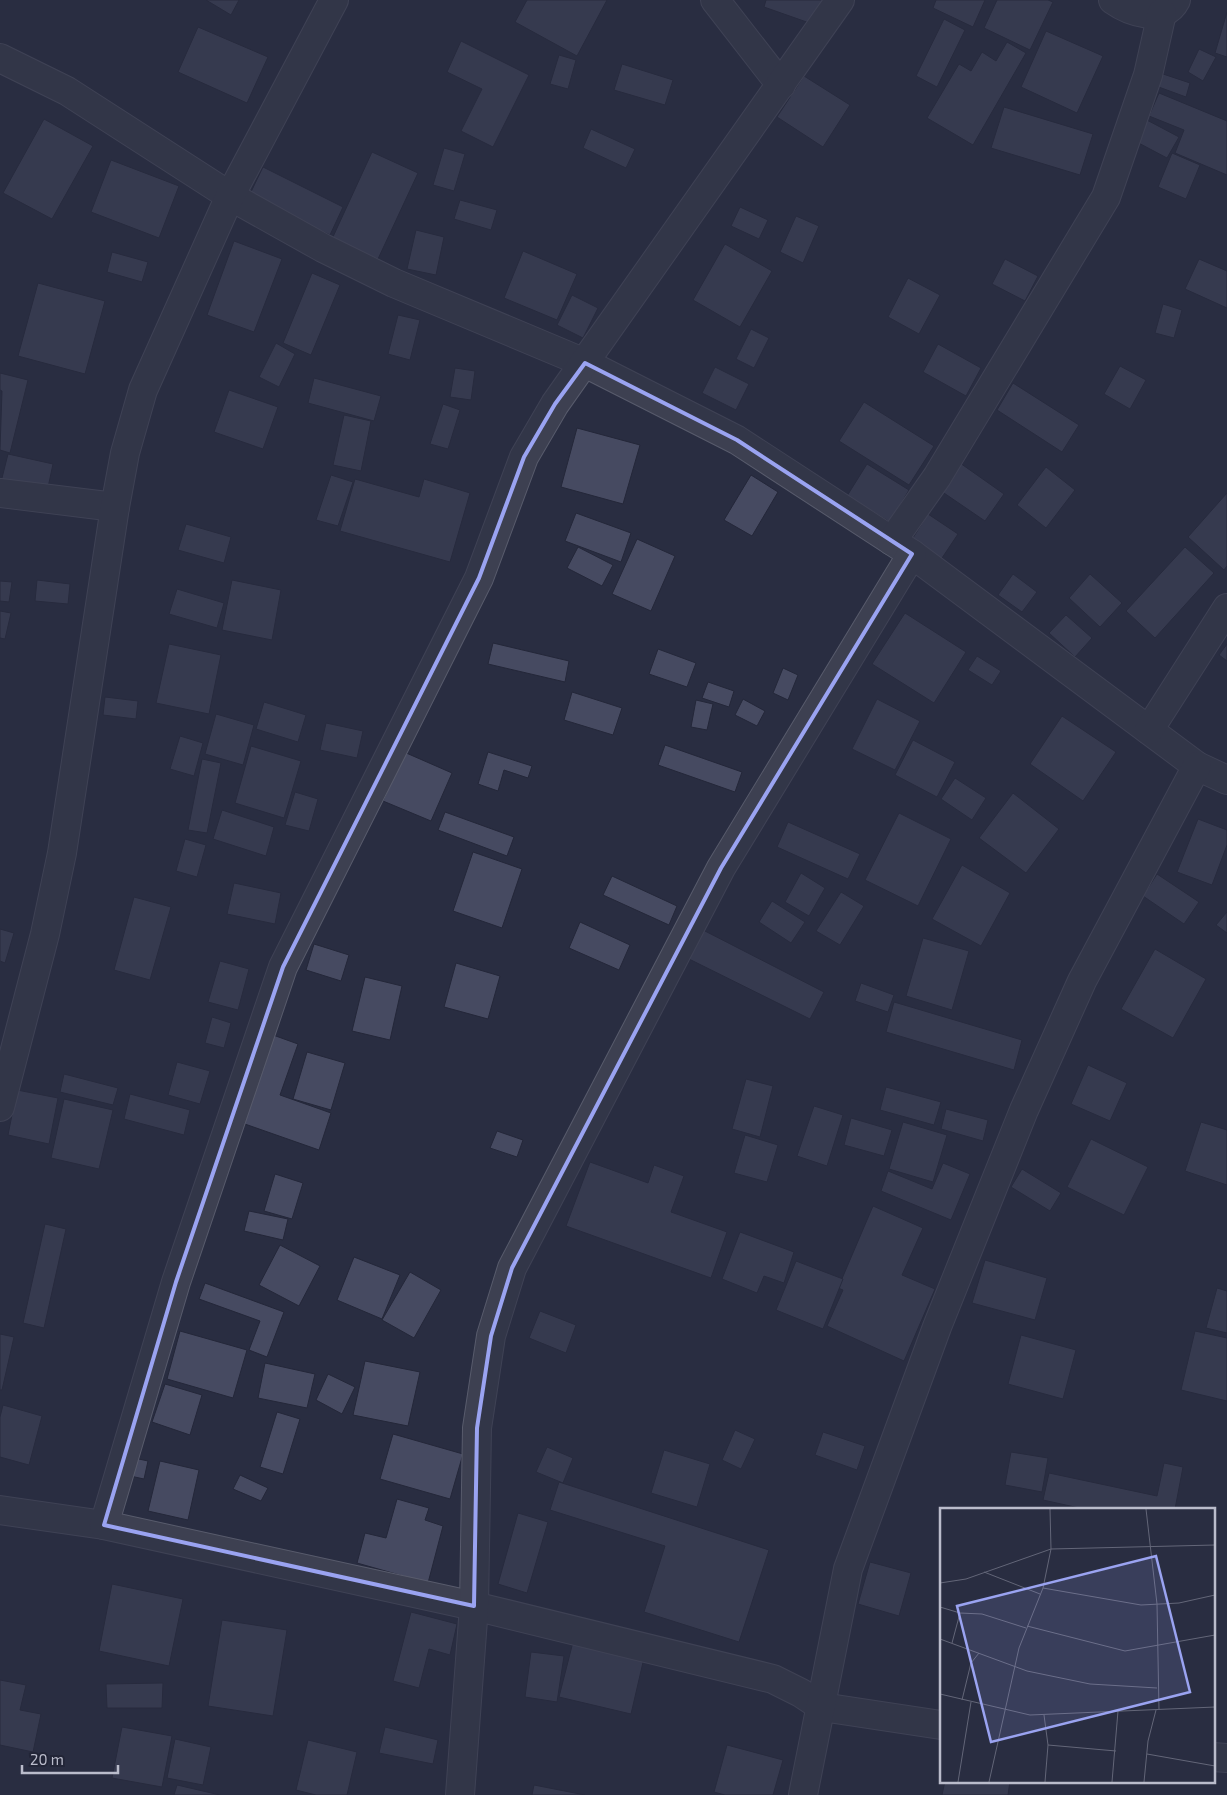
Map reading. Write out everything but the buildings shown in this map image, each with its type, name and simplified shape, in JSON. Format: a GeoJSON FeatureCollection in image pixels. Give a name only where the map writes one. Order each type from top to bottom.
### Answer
{"type":"FeatureCollection","features":[{"type":"Feature","properties":{"kind":"street"},"geometry":{"type":"LineString","coordinates":[[0,1107],[44,934],[62,853],[115,507],[125,454],[143,390],[230,196],[334,0]]}},
{"type":"Feature","properties":{"kind":"street"},"geometry":{"type":"LineString","coordinates":[[715,0],[781,85]]}},
{"type":"Feature","properties":{"kind":"street"},"geometry":{"type":"LineString","coordinates":[[104,1525],[176,1282],[283,967],[479,578],[524,457],[555,404],[586,363],[840,0]]}},
{"type":"Feature","properties":{"kind":"street"},"geometry":{"type":"LineString","coordinates":[[1113,0],[1123,7],[1144,13],[1169,7]]}},
{"type":"Feature","properties":{"kind":"street"},"geometry":{"type":"LineString","coordinates":[[460,1795],[474,1606],[476,1428],[491,1336],[512,1268],[721,868],[902,547],[937,476],[1106,197],[1169,7]]}},
{"type":"Feature","properties":{"kind":"street"},"geometry":{"type":"LineString","coordinates":[[0,58],[68,91],[230,196],[323,248],[394,283],[586,363],[737,440],[902,547],[1197,766],[1227,780]]}},
{"type":"Feature","properties":{"kind":"street"},"geometry":{"type":"LineString","coordinates":[[0,493],[115,507]]}},
{"type":"Feature","properties":{"kind":"street"},"geometry":{"type":"LineString","coordinates":[[1149,730],[1227,608]]}},
{"type":"Feature","properties":{"kind":"street"},"geometry":{"type":"LineString","coordinates":[[803,1795],[848,1569],[944,1309],[1024,1110],[1082,981],[1197,766]]}},
{"type":"Feature","properties":{"kind":"street"},"geometry":{"type":"LineString","coordinates":[[0,1510],[104,1525],[474,1606],[773,1679],[822,1707],[940,1725]]}},
{"type":"Feature","properties":{"kind":"street"},"geometry":{"type":"LineString","coordinates":[[1214,1757],[1227,1758]]}},
{"type":"Feature","properties":{"kind":"highlighted area"},"geometry":{"type":"Polygon","coordinates":[[[585,363],[737,440],[912,554],[721,868],[512,1268],[491,1336],[477,1428],[474,1606],[104,1525],[176,1282],[283,967],[479,578],[524,457],[555,404],[585,363]]]}}]}
